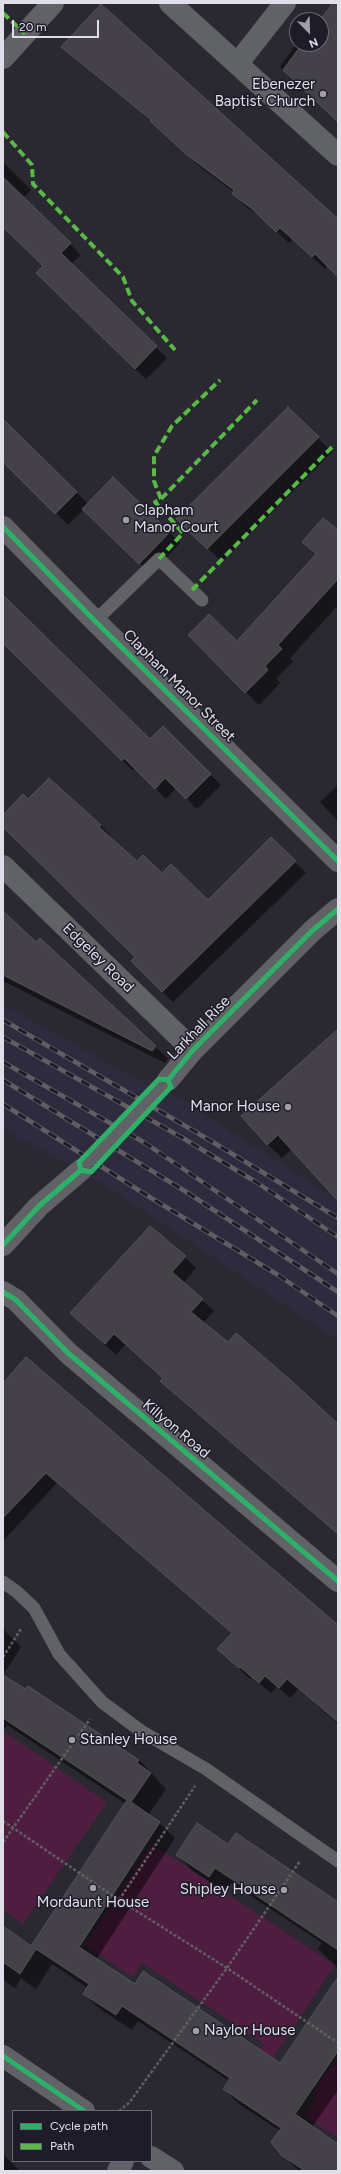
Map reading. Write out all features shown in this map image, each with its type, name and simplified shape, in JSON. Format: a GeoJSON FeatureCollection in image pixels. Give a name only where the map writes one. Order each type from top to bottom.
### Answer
{"type":"FeatureCollection","features":[{"type":"Feature","properties":{"kind":"street"},"geometry":{"type":"LineString","coordinates":[[3,58],[53,3]]}},
{"type":"Feature","properties":{"kind":"street"},"geometry":{"type":"LineString","coordinates":[[170,3],[338,155]]}},
{"type":"Feature","properties":{"kind":"street"},"geometry":{"type":"LineString","coordinates":[[238,63],[285,3]]}},
{"type":"Feature","properties":{"kind":"street","name":"Clapham Manor Street"},"geometry":{"type":"LineString","coordinates":[[3,527],[95,621],[338,861]]}},
{"type":"Feature","properties":{"kind":"street","name":"Edgeley Road"},"geometry":{"type":"LineString","coordinates":[[3,866],[193,1050]]}},
{"type":"Feature","properties":{"kind":"street","name":"Larkhall Rise"},"geometry":{"type":"LineString","coordinates":[[168,1080],[193,1050],[312,931],[338,909]]}},
{"type":"Feature","properties":{"kind":"street"},"geometry":{"type":"LineString","coordinates":[[3,1245],[44,1202],[86,1165]]}},
{"type":"Feature","properties":{"kind":"street","name":"Killyon Road"},"geometry":{"type":"LineString","coordinates":[[10,1296],[68,1353],[338,1581]]}},
{"type":"Feature","properties":{"kind":"street"},"geometry":{"type":"LineString","coordinates":[[3,2056],[83,2110]]}},
{"type":"Feature","properties":{"kind":"street"},"geometry":{"type":"LineString","coordinates":[[152,2158],[173,2171]]}},
{"type":"Feature","properties":{"kind":"street"},"geometry":{"type":"LineString","coordinates":[[118,2171],[122,2162]]}},
{"type":"Feature","properties":{"kind":"lane"},"geometry":{"type":"LineString","coordinates":[[95,621],[159,559],[202,600]]}},
{"type":"Feature","properties":{"kind":"lane"},"geometry":{"type":"LineString","coordinates":[[86,1165],[168,1080]]}},
{"type":"Feature","properties":{"kind":"lane"},"geometry":{"type":"LineString","coordinates":[[3,1582],[18,1592],[34,1608],[60,1654],[102,1702],[141,1731],[206,1769],[338,1861]]}},
{"type":"Feature","properties":{"kind":"path"},"geometry":{"type":"LineString","coordinates":[[3,1657],[34,1608]]}},
{"type":"Feature","properties":{"kind":"path"},"geometry":{"type":"LineString","coordinates":[[3,1842],[102,1702]]}},
{"type":"Feature","properties":{"kind":"path"},"geometry":{"type":"LineString","coordinates":[[119,1900],[206,1769]]}},
{"type":"Feature","properties":{"kind":"path"},"geometry":{"type":"LineString","coordinates":[[3,1821],[119,1900],[227,1968],[338,2043]]}},
{"type":"Feature","properties":{"kind":"path"},"geometry":{"type":"LineString","coordinates":[[120,2110],[129,2103],[227,1968],[301,1860]]}},
{"type":"Feature","properties":{"kind":"shaded area"},"geometry":{"type":"Polygon","coordinates":[[[3,1004],[136,1079],[180,1098],[338,1201],[338,1340],[102,1184],[3,1128],[3,1004]]]}},
{"type":"Feature","properties":{"kind":"shaded area"},"geometry":{"type":"Polygon","coordinates":[[[3,1731],[107,1802],[23,1924],[3,1910],[3,1731]]]}},
{"type":"Feature","properties":{"kind":"shaded area"},"geometry":{"type":"Polygon","coordinates":[[[152,1844],[335,1965],[269,2064],[256,2055],[264,2044],[142,1963],[132,1977],[85,1945],[152,1844]]]}},
{"type":"Feature","properties":{"kind":"shaded area"},"geometry":{"type":"Polygon","coordinates":[[[338,2056],[338,2138],[305,2116],[316,2099],[312,2095],[338,2056]]]}},
{"type":"Feature","properties":{"kind":"building","name":"Ebenezer Baptist Church"},"geometry":{"type":"Polygon","coordinates":[[[333,3],[338,3],[338,122],[283,70],[296,52],[329,52],[329,12],[326,12],[333,3]]]}},
{"type":"Feature","properties":{"kind":"building"},"geometry":{"type":"Polygon","coordinates":[[[101,4],[338,219],[338,277],[315,254],[312,257],[280,228],[276,232],[251,208],[232,194],[234,190],[187,155],[150,121],[151,120],[61,47],[101,4]]]}},
{"type":"Feature","properties":{"kind":"building"},"geometry":{"type":"Polygon","coordinates":[[[3,177],[71,243],[61,253],[157,346],[135,369],[36,273],[43,266],[3,227],[3,177]]]}},
{"type":"Feature","properties":{"kind":"building"},"geometry":{"type":"Polygon","coordinates":[[[288,407],[319,437],[207,549],[176,519],[288,407]]]}},
{"type":"Feature","properties":{"kind":"building"},"geometry":{"type":"Polygon","coordinates":[[[3,419],[77,492],[55,514],[3,462],[3,419]]]}},
{"type":"Feature","properties":{"kind":"building","name":"Clapham Manor Court"},"geometry":{"type":"Polygon","coordinates":[[[113,477],[170,532],[139,564],[82,509],[113,477]]]}},
{"type":"Feature","properties":{"kind":"building"},"geometry":{"type":"Polygon","coordinates":[[[323,518],[338,530],[338,579],[278,645],[282,649],[265,666],[268,670],[245,693],[188,635],[209,614],[237,641],[316,554],[302,542],[323,518]]]}},
{"type":"Feature","properties":{"kind":"building"},"geometry":{"type":"Polygon","coordinates":[[[3,595],[150,739],[163,726],[211,774],[186,799],[165,778],[155,789],[124,758],[122,761],[3,643],[3,595]]]}},
{"type":"Feature","properties":{"kind":"building"},"geometry":{"type":"Polygon","coordinates":[[[49,778],[101,825],[99,827],[137,861],[143,855],[162,873],[171,864],[208,900],[271,837],[296,861],[162,992],[131,961],[135,957],[3,827],[3,815],[23,794],[28,799],[49,778]]]}},
{"type":"Feature","properties":{"kind":"building"},"geometry":{"type":"Polygon","coordinates":[[[3,911],[36,942],[40,938],[156,1046],[152,1051],[3,975],[3,911]]]}},
{"type":"Feature","properties":{"kind":"building","name":"Manor House"},"geometry":{"type":"Polygon","coordinates":[[[338,1029],[338,1201],[278,1135],[267,1145],[241,1116],[338,1029]]]}},
{"type":"Feature","properties":{"kind":"building"},"geometry":{"type":"Polygon","coordinates":[[[150,1226],[186,1256],[172,1272],[203,1299],[191,1312],[228,1342],[236,1333],[295,1384],[338,1424],[338,1534],[160,1381],[163,1378],[114,1334],[105,1344],[70,1313],[150,1226]]]}},
{"type":"Feature","properties":{"kind":"building"},"geometry":{"type":"Polygon","coordinates":[[[26,1357],[338,1625],[338,1722],[287,1679],[279,1688],[265,1676],[259,1683],[240,1667],[239,1668],[217,1649],[232,1633],[46,1473],[3,1518],[3,1383],[26,1357]]]}},
{"type":"Feature","properties":{"kind":"building"},"geometry":{"type":"Polygon","coordinates":[[[3,1675],[25,1689],[28,1686],[139,1760],[137,1763],[151,1773],[131,1802],[160,1822],[79,1947],[135,1984],[143,1971],[280,2063],[338,1977],[338,2051],[295,2114],[338,2144],[338,2171],[305,2171],[281,2155],[271,2142],[281,2128],[223,2089],[230,2078],[122,2006],[116,2015],[83,1994],[89,1984],[36,1949],[20,1974],[3,1962],[3,1926],[31,1946],[127,1800],[3,1718],[3,1675]]]}},
{"type":"Feature","properties":{"kind":"building","name":"Shipley House"},"geometry":{"type":"Polygon","coordinates":[[[197,1823],[228,1844],[236,1833],[338,1902],[338,1950],[215,1868],[209,1877],[176,1855],[197,1823]]]}},
{"type":"Feature","properties":{"kind":"railway"},"geometry":{"type":"LineString","coordinates":[[3,1020],[206,1138],[338,1218]]}},
{"type":"Feature","properties":{"kind":"railway"},"geometry":{"type":"LineString","coordinates":[[3,1037],[181,1137],[256,1182],[338,1237]]}},
{"type":"Feature","properties":{"kind":"railway"},"geometry":{"type":"LineString","coordinates":[[3,1062],[145,1143],[338,1274]]}},
{"type":"Feature","properties":{"kind":"railway"},"geometry":{"type":"LineString","coordinates":[[3,1080],[188,1193],[338,1292]]}},
{"type":"Feature","properties":{"kind":"railway"},"geometry":{"type":"LineString","coordinates":[[3,1104],[143,1193],[278,1275],[338,1316]]}},
{"type":"Feature","properties":{"kind":"marked path"},"geometry":{"type":"LineString","coordinates":[[3,13],[25,34]]}},
{"type":"Feature","properties":{"kind":"marked path"},"geometry":{"type":"LineString","coordinates":[[3,132],[32,165],[33,184],[123,277],[132,301],[175,350]]}},
{"type":"Feature","properties":{"kind":"marked path"},"geometry":{"type":"LineString","coordinates":[[161,499],[154,481],[154,456],[172,426],[220,380]]}},
{"type":"Feature","properties":{"kind":"marked path"},"geometry":{"type":"LineString","coordinates":[[159,559],[183,533],[155,502],[161,499],[257,400]]}},
{"type":"Feature","properties":{"kind":"marked path"},"geometry":{"type":"LineString","coordinates":[[192,590],[333,446]]}},
{"type":"Feature","properties":{"kind":"cycle path"},"geometry":{"type":"LineString","coordinates":[[3,527],[95,621],[338,861]]}},
{"type":"Feature","properties":{"kind":"cycle path"},"geometry":{"type":"LineString","coordinates":[[168,1080],[193,1050],[312,931],[338,909]]}},
{"type":"Feature","properties":{"kind":"cycle path"},"geometry":{"type":"LineString","coordinates":[[81,1170],[79,1162],[159,1079],[168,1080]]}},
{"type":"Feature","properties":{"kind":"cycle path"},"geometry":{"type":"LineString","coordinates":[[81,1170],[91,1172],[171,1087],[168,1080]]}},
{"type":"Feature","properties":{"kind":"cycle path"},"geometry":{"type":"LineString","coordinates":[[3,1245],[39,1206],[81,1170]]}},
{"type":"Feature","properties":{"kind":"cycle path"},"geometry":{"type":"LineString","coordinates":[[3,1292],[16,1300],[68,1353],[338,1581]]}},
{"type":"Feature","properties":{"kind":"cycle path"},"geometry":{"type":"LineString","coordinates":[[3,2056],[83,2110]]}},
{"type":"Feature","properties":{"kind":"place","name":"Ebenezer Baptist Church"},"geometry":{"type":"Point","coordinates":[323,94]}},
{"type":"Feature","properties":{"kind":"place","name":"Clapham Manor Court"},"geometry":{"type":"Point","coordinates":[126,520]}},
{"type":"Feature","properties":{"kind":"place","name":"Manor House"},"geometry":{"type":"Point","coordinates":[288,1107]}},
{"type":"Feature","properties":{"kind":"place","name":"Stanley House"},"geometry":{"type":"Point","coordinates":[72,1740]}},
{"type":"Feature","properties":{"kind":"place","name":"Mordaunt House"},"geometry":{"type":"Point","coordinates":[93,1888]}},
{"type":"Feature","properties":{"kind":"place","name":"Shipley House"},"geometry":{"type":"Point","coordinates":[284,1890]}},
{"type":"Feature","properties":{"kind":"place","name":"Naylor House"},"geometry":{"type":"Point","coordinates":[196,2031]}}]}
